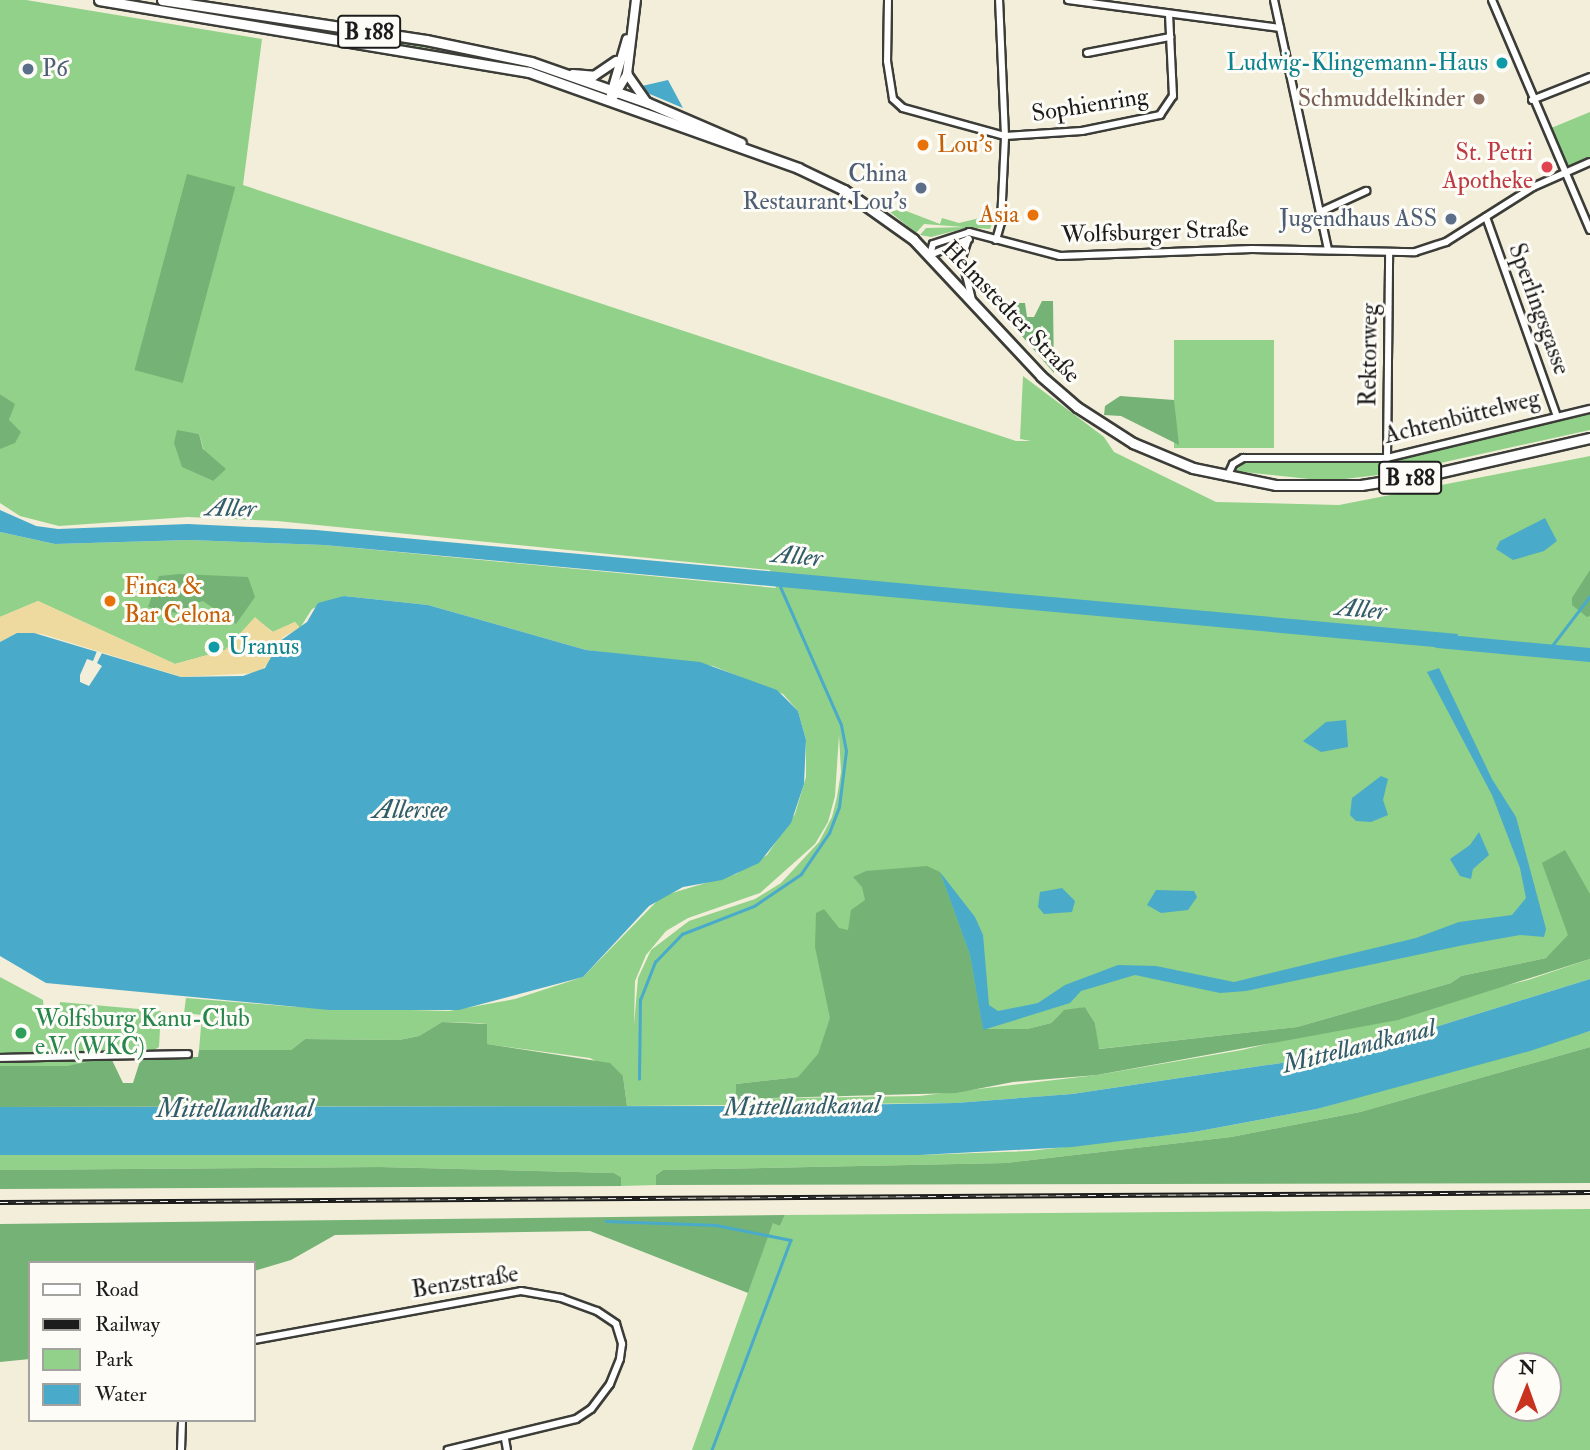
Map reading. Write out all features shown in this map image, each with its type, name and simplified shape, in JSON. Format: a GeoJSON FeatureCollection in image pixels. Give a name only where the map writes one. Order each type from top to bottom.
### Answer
{"type":"FeatureCollection","features":[{"type":"Feature","properties":{"kind":"main road","name":"B 188"},"geometry":{"type":"LineString","coordinates":[[100,0],[464,58],[597,93],[614,93]]}},
{"type":"Feature","properties":{"kind":"main road","name":"B 188"},"geometry":{"type":"LineString","coordinates":[[162,0],[464,47],[573,74],[614,93],[648,103],[760,153]]}},
{"type":"Feature","properties":{"kind":"main road"},"geometry":{"type":"LineString","coordinates":[[614,93],[627,74],[636,0]]}},
{"type":"Feature","properties":{"kind":"main road"},"geometry":{"type":"LineString","coordinates":[[614,93],[623,50],[632,27]]}},
{"type":"Feature","properties":{"kind":"main road"},"geometry":{"type":"LineString","coordinates":[[573,74],[605,72],[623,50]]}},
{"type":"Feature","properties":{"kind":"main road"},"geometry":{"type":"LineString","coordinates":[[627,74],[648,103]]}},
{"type":"Feature","properties":{"kind":"main road"},"geometry":{"type":"LineString","coordinates":[[614,93],[760,153]]}},
{"type":"Feature","properties":{"kind":"main road","name":"Helmstedter Straße"},"geometry":{"type":"LineString","coordinates":[[760,153],[823,179],[888,218],[930,255],[1041,376],[1095,420],[1150,451],[1227,477],[1309,487],[1361,485],[1437,473],[1590,438]]}},
{"type":"Feature","properties":{"kind":"street","name":"Sophienring"},"geometry":{"type":"LineString","coordinates":[[888,0],[887,61],[893,99],[903,108],[1005,136],[1082,131],[1160,115],[1173,96],[1169,14]]}},
{"type":"Feature","properties":{"kind":"street"},"geometry":{"type":"LineString","coordinates":[[996,240],[1001,222],[1005,136],[999,0]]}},
{"type":"Feature","properties":{"kind":"street"},"geometry":{"type":"LineString","coordinates":[[1068,0],[1280,27]]}},
{"type":"Feature","properties":{"kind":"street"},"geometry":{"type":"LineString","coordinates":[[1275,0],[1328,250]]}},
{"type":"Feature","properties":{"kind":"street"},"geometry":{"type":"LineString","coordinates":[[1492,0],[1563,173],[1590,230]]}},
{"type":"Feature","properties":{"kind":"street"},"geometry":{"type":"LineString","coordinates":[[1087,53],[1170,37]]}},
{"type":"Feature","properties":{"kind":"street"},"geometry":{"type":"LineString","coordinates":[[1532,100],[1590,77]]}},
{"type":"Feature","properties":{"kind":"street","name":"Wolfsburger Straße"},"geometry":{"type":"LineString","coordinates":[[930,255],[933,244],[949,235],[981,236],[1041,253],[1097,257],[1328,250],[1389,252],[1437,246],[1563,173],[1590,162]]}},
{"type":"Feature","properties":{"kind":"street"},"geometry":{"type":"LineString","coordinates":[[1320,212],[1366,191]]}},
{"type":"Feature","properties":{"kind":"street","name":"Sperlingsgasse"},"geometry":{"type":"LineString","coordinates":[[1486,217],[1556,414]]}},
{"type":"Feature","properties":{"kind":"street","name":"Wolfsburger Straße"},"geometry":{"type":"LineString","coordinates":[[930,255],[981,236]]}},
{"type":"Feature","properties":{"kind":"street"},"geometry":{"type":"LineString","coordinates":[[968,239],[962,258],[972,300]]}},
{"type":"Feature","properties":{"kind":"street","name":"Rektorweg"},"geometry":{"type":"LineString","coordinates":[[1387,458],[1389,252]]}},
{"type":"Feature","properties":{"kind":"street","name":"Achtenbüttelweg"},"geometry":{"type":"LineString","coordinates":[[1227,477],[1233,464],[1243,458],[1387,458],[1556,414],[1590,409]]}},
{"type":"Feature","properties":{"kind":"street"},"geometry":{"type":"LineString","coordinates":[[0,1058],[188,1054]]}},
{"type":"Feature","properties":{"kind":"street","name":"Benzstraße"},"geometry":{"type":"LineString","coordinates":[[256,1340],[521,1291],[548,1293],[607,1316],[620,1332],[622,1344],[602,1398],[576,1419],[448,1450]]}},
{"type":"Feature","properties":{"kind":"street"},"geometry":{"type":"LineString","coordinates":[[181,1450],[182,1422]]}},
{"type":"Feature","properties":{"kind":"street"},"geometry":{"type":"LineString","coordinates":[[505,1438],[507,1450]]}},
{"type":"Feature","properties":{"kind":"green space"},"geometry":{"type":"Polygon","coordinates":[[[0,0],[26,0],[262,39],[243,185],[1016,441],[1031,441],[1020,439],[1023,376],[1104,437],[1114,452],[1216,502],[1339,505],[1590,456],[1590,936],[1546,958],[1461,976],[1451,983],[1297,1027],[1098,1049],[1095,1023],[1085,1007],[1062,1012],[1051,1023],[1027,1029],[798,1077],[736,1084],[737,1099],[919,1096],[1097,1075],[1242,1050],[1528,980],[1590,959],[1590,979],[1416,1033],[1308,1059],[1072,1094],[955,1103],[627,1106],[623,1076],[590,1058],[486,1044],[487,1024],[479,1023],[442,1022],[419,1036],[399,1040],[305,1039],[291,1050],[199,1050],[202,1015],[184,1013],[186,998],[297,1007],[449,1011],[515,999],[583,977],[662,896],[736,874],[767,855],[795,814],[806,777],[806,740],[798,711],[783,694],[713,666],[586,650],[428,605],[344,596],[312,609],[300,628],[295,622],[273,632],[255,618],[226,650],[175,664],[38,601],[0,617],[0,532],[55,544],[189,540],[324,545],[776,588],[770,570],[277,521],[188,517],[59,526],[20,516],[0,503],[0,449],[14,404],[0,394],[0,0]],[[177,431],[183,467],[213,481],[199,434],[177,431]],[[839,735],[835,796],[828,822],[815,844],[760,893],[688,918],[666,931],[646,955],[635,981],[634,1025],[638,978],[651,950],[689,921],[755,899],[781,883],[819,842],[832,817],[837,797],[841,772],[839,735]]]}},
{"type":"Feature","properties":{"kind":"green space"},"geometry":{"type":"Polygon","coordinates":[[[124,0],[464,52],[531,66],[574,80],[463,54],[124,0]]]}},
{"type":"Feature","properties":{"kind":"green space"},"geometry":{"type":"Polygon","coordinates":[[[1590,112],[1590,160],[1563,173],[1544,131],[1590,112]]]}},
{"type":"Feature","properties":{"kind":"green space"},"geometry":{"type":"Polygon","coordinates":[[[187,174],[235,187],[183,383],[134,370],[187,174]]]}},
{"type":"Feature","properties":{"kind":"green space"},"geometry":{"type":"Polygon","coordinates":[[[901,209],[940,224],[942,218],[959,223],[984,217],[992,224],[990,229],[924,224],[916,233],[890,212],[901,209]]]}},
{"type":"Feature","properties":{"kind":"green space"},"geometry":{"type":"Polygon","coordinates":[[[969,227],[981,233],[962,229],[931,237],[920,235],[926,228],[969,227]]]}},
{"type":"Feature","properties":{"kind":"green space"},"geometry":{"type":"Polygon","coordinates":[[[1042,301],[1053,301],[1054,373],[1007,319],[1016,313],[1016,303],[1025,303],[1027,317],[1034,317],[1042,301]]]}},
{"type":"Feature","properties":{"kind":"green space"},"geometry":{"type":"Polygon","coordinates":[[[1174,340],[1274,340],[1274,448],[1174,448],[1174,340]]]}},
{"type":"Feature","properties":{"kind":"green space"},"geometry":{"type":"Polygon","coordinates":[[[0,394],[15,404],[9,420],[21,432],[15,443],[0,449],[0,394]]]}},
{"type":"Feature","properties":{"kind":"green space"},"geometry":{"type":"Polygon","coordinates":[[[1120,396],[1174,400],[1179,445],[1121,416],[1104,415],[1105,406],[1120,396]]]}},
{"type":"Feature","properties":{"kind":"green space"},"geometry":{"type":"Polygon","coordinates":[[[1590,411],[1590,430],[1395,473],[1328,481],[1234,471],[1237,465],[1258,460],[1388,462],[1590,411]]]}},
{"type":"Feature","properties":{"kind":"green space"},"geometry":{"type":"Polygon","coordinates":[[[177,430],[199,434],[203,449],[226,469],[213,481],[182,467],[174,443],[177,430]]]}},
{"type":"Feature","properties":{"kind":"green space"},"geometry":{"type":"Polygon","coordinates":[[[1590,570],[1590,616],[1587,617],[1572,605],[1572,598],[1590,570]]]}},
{"type":"Feature","properties":{"kind":"green space"},"geometry":{"type":"Polygon","coordinates":[[[180,574],[248,577],[255,597],[236,624],[203,601],[190,605],[182,614],[148,607],[159,576],[180,574]]]}},
{"type":"Feature","properties":{"kind":"green space"},"geometry":{"type":"Polygon","coordinates":[[[1565,850],[1590,894],[1590,959],[1398,1020],[1097,1075],[1013,1082],[956,1093],[736,1099],[736,1084],[798,1077],[818,1054],[830,1018],[815,947],[816,913],[824,909],[839,928],[848,930],[851,910],[865,900],[862,887],[853,877],[866,871],[927,866],[940,872],[970,955],[983,1029],[1027,1029],[1051,1023],[1064,1010],[1085,1007],[1095,1023],[1099,1049],[1297,1027],[1451,983],[1461,976],[1546,958],[1568,935],[1542,863],[1565,850]]]}},
{"type":"Feature","properties":{"kind":"green space"},"geometry":{"type":"Polygon","coordinates":[[[0,977],[43,1000],[44,1013],[59,1014],[60,1002],[161,1011],[159,1047],[141,1058],[66,1066],[0,1066],[0,977]]]}},
{"type":"Feature","properties":{"kind":"green space"},"geometry":{"type":"Polygon","coordinates":[[[442,1022],[487,1024],[487,1044],[610,1063],[623,1076],[627,1106],[0,1107],[0,1066],[66,1066],[111,1058],[123,1083],[133,1083],[141,1058],[198,1057],[199,1050],[291,1050],[305,1039],[399,1040],[419,1036],[442,1022]]]}},
{"type":"Feature","properties":{"kind":"green space"},"geometry":{"type":"Polygon","coordinates":[[[1590,1031],[1590,1047],[1360,1112],[1231,1137],[1006,1163],[663,1170],[656,1175],[656,1185],[621,1186],[621,1177],[614,1173],[380,1167],[0,1170],[0,1155],[920,1155],[1030,1151],[1194,1132],[1317,1109],[1590,1031]]]}},
{"type":"Feature","properties":{"kind":"green space"},"geometry":{"type":"Polygon","coordinates":[[[1590,1047],[1590,1183],[656,1185],[656,1175],[663,1170],[1006,1163],[1231,1137],[1360,1112],[1590,1047]]]}},
{"type":"Feature","properties":{"kind":"green space"},"geometry":{"type":"Polygon","coordinates":[[[380,1167],[614,1173],[621,1177],[621,1186],[0,1189],[0,1170],[380,1167]]]}},
{"type":"Feature","properties":{"kind":"green space"},"geometry":{"type":"Polygon","coordinates":[[[1590,1209],[1590,1450],[692,1450],[773,1222],[780,1226],[785,1215],[1590,1209]]]}},
{"type":"Feature","properties":{"kind":"green space"},"geometry":{"type":"Polygon","coordinates":[[[785,1215],[780,1226],[773,1223],[748,1293],[590,1231],[335,1235],[291,1260],[256,1270],[256,1261],[28,1261],[28,1359],[0,1362],[0,1224],[785,1215]]]}},
{"type":"Feature","properties":{"kind":"sand"},"geometry":{"type":"Polygon","coordinates":[[[38,601],[175,664],[225,650],[255,617],[272,632],[295,622],[300,628],[283,637],[268,664],[257,673],[182,677],[42,634],[17,633],[0,642],[0,617],[38,601]]]}},
{"type":"Feature","properties":{"kind":"water"},"geometry":{"type":"Polygon","coordinates":[[[668,80],[683,108],[645,92],[642,86],[668,80]]]}},
{"type":"Feature","properties":{"kind":"water"},"geometry":{"type":"Polygon","coordinates":[[[0,510],[36,526],[58,529],[188,524],[316,530],[1458,634],[1456,649],[324,545],[189,540],[55,544],[0,532],[0,510]]]}},
{"type":"Feature","properties":{"kind":"water"},"geometry":{"type":"Polygon","coordinates":[[[1545,518],[1557,541],[1544,551],[1513,560],[1496,549],[1500,541],[1545,518]]]}},
{"type":"Feature","properties":{"kind":"water","name":"Allersee"},"geometry":{"type":"Polygon","coordinates":[[[344,596],[428,605],[586,650],[700,662],[777,690],[798,711],[806,740],[804,784],[791,823],[759,863],[722,880],[683,887],[649,906],[583,977],[459,1010],[329,1010],[46,983],[0,956],[0,642],[17,633],[34,633],[181,677],[243,676],[265,668],[280,641],[307,622],[318,603],[344,596]]]}},
{"type":"Feature","properties":{"kind":"water"},"geometry":{"type":"Polygon","coordinates":[[[1439,668],[1492,779],[1516,817],[1546,929],[1544,937],[1520,935],[1464,945],[1246,991],[1220,993],[1135,975],[1081,991],[1070,1003],[983,1030],[970,955],[940,872],[975,917],[983,935],[989,1005],[998,1011],[1038,1003],[1065,985],[1118,965],[1156,966],[1234,982],[1416,938],[1459,922],[1512,915],[1526,898],[1520,868],[1492,795],[1427,672],[1439,668]]]}},
{"type":"Feature","properties":{"kind":"water"},"geometry":{"type":"Polygon","coordinates":[[[1346,720],[1348,747],[1321,752],[1303,741],[1326,722],[1346,720]]]}},
{"type":"Feature","properties":{"kind":"water"},"geometry":{"type":"Polygon","coordinates":[[[1381,776],[1388,779],[1383,800],[1388,815],[1371,822],[1356,821],[1350,815],[1352,798],[1381,776]]]}},
{"type":"Feature","properties":{"kind":"water"},"geometry":{"type":"Polygon","coordinates":[[[1479,832],[1489,855],[1473,869],[1471,879],[1460,876],[1450,859],[1470,845],[1479,832]]]}},
{"type":"Feature","properties":{"kind":"water"},"geometry":{"type":"Polygon","coordinates":[[[1062,888],[1075,901],[1072,912],[1044,914],[1038,907],[1040,892],[1062,888]]]}},
{"type":"Feature","properties":{"kind":"water"},"geometry":{"type":"Polygon","coordinates":[[[1156,890],[1194,891],[1197,897],[1188,910],[1161,913],[1147,905],[1156,890]]]}},
{"type":"Feature","properties":{"kind":"water","name":"Mittellandkanal"},"geometry":{"type":"Polygon","coordinates":[[[1590,979],[1590,1031],[1530,1051],[1317,1109],[1194,1132],[1072,1147],[920,1155],[0,1155],[0,1107],[780,1106],[955,1103],[1072,1094],[1308,1059],[1416,1033],[1590,979]]]}},
{"type":"Feature","properties":{"kind":"pier"},"geometry":{"type":"Polygon","coordinates":[[[97,651],[102,653],[97,663],[102,666],[89,686],[80,682],[80,675],[87,659],[93,661],[97,651]]]}},
{"type":"Feature","properties":{"kind":"waterway"},"geometry":{"type":"LineString","coordinates":[[639,1079],[640,1000],[655,962],[682,934],[754,906],[801,874],[829,833],[839,807],[846,751],[841,725],[780,587]]}},
{"type":"Feature","properties":{"kind":"waterway"},"geometry":{"type":"LineString","coordinates":[[1548,651],[1590,596]]}},
{"type":"Feature","properties":{"kind":"waterway","name":"Aller"},"geometry":{"type":"LineString","coordinates":[[1438,641],[1590,655]]}},
{"type":"Feature","properties":{"kind":"waterway"},"geometry":{"type":"LineString","coordinates":[[606,1221],[716,1225],[791,1240],[712,1450]]}},
{"type":"Feature","properties":{"kind":"railway"},"geometry":{"type":"LineString","coordinates":[[0,1202],[1590,1192]]}},
{"type":"Feature","properties":{"kind":"place","name":"Ludwig-Klingemann-Haus"},"geometry":{"type":"Point","coordinates":[1502,63]}},
{"type":"Feature","properties":{"kind":"place","name":"P6"},"geometry":{"type":"Point","coordinates":[28,69]}},
{"type":"Feature","properties":{"kind":"place","name":"Schmuddelkinder"},"geometry":{"type":"Point","coordinates":[1479,99]}},
{"type":"Feature","properties":{"kind":"place","name":"Lou's"},"geometry":{"type":"Point","coordinates":[923,145]}},
{"type":"Feature","properties":{"kind":"place","name":"St. Petri Apotheke"},"geometry":{"type":"Point","coordinates":[1547,167]}},
{"type":"Feature","properties":{"kind":"place","name":"China Restaurant Lou's"},"geometry":{"type":"Point","coordinates":[921,188]}},
{"type":"Feature","properties":{"kind":"place","name":"Asia"},"geometry":{"type":"Point","coordinates":[1033,215]}},
{"type":"Feature","properties":{"kind":"place","name":"Jugendhaus ASS"},"geometry":{"type":"Point","coordinates":[1451,219]}},
{"type":"Feature","properties":{"kind":"place","name":"Finca & Bar Celona"},"geometry":{"type":"Point","coordinates":[110,601]}},
{"type":"Feature","properties":{"kind":"place","name":"Uranus"},"geometry":{"type":"Point","coordinates":[214,647]}},
{"type":"Feature","properties":{"kind":"place","name":"Wolfsburg Kanu-Club e.V. (WKC)"},"geometry":{"type":"Point","coordinates":[21,1033]}}]}
